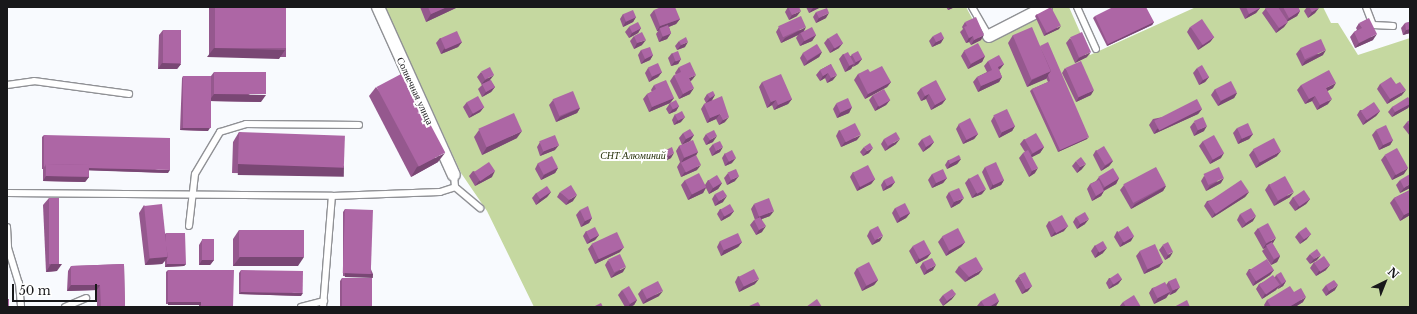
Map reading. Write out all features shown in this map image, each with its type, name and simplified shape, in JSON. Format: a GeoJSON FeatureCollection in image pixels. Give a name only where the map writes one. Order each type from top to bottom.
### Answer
{"type":"FeatureCollection","features":[{"type":"Feature","properties":{"kind":"street","name":"Солнечная улица"},"geometry":{"type":"LineString","coordinates":[[378,7],[454,175]]}},
{"type":"Feature","properties":{"kind":"street"},"geometry":{"type":"LineString","coordinates":[[989,36],[1046,7]]}},
{"type":"Feature","properties":{"kind":"lane"},"geometry":{"type":"LineString","coordinates":[[972,7],[989,36]]}},
{"type":"Feature","properties":{"kind":"lane"},"geometry":{"type":"LineString","coordinates":[[1076,7],[1096,49]]}},
{"type":"Feature","properties":{"kind":"lane"},"geometry":{"type":"LineString","coordinates":[[1366,7],[1373,25],[1393,26]]}},
{"type":"Feature","properties":{"kind":"lane"},"geometry":{"type":"LineString","coordinates":[[7,85],[34,80],[130,94]]}},
{"type":"Feature","properties":{"kind":"lane"},"geometry":{"type":"LineString","coordinates":[[189,226],[195,174],[220,132],[246,124],[359,125]]}},
{"type":"Feature","properties":{"kind":"lane"},"geometry":{"type":"LineString","coordinates":[[454,175],[455,187],[480,208]]}},
{"type":"Feature","properties":{"kind":"lane"},"geometry":{"type":"LineString","coordinates":[[7,193],[332,196],[440,192],[455,187]]}},
{"type":"Feature","properties":{"kind":"lane"},"geometry":{"type":"LineString","coordinates":[[301,307],[323,304],[332,196]]}},
{"type":"Feature","properties":{"kind":"lane"},"geometry":{"type":"LineString","coordinates":[[7,227],[7,248],[19,283],[21,307]]}},
{"type":"Feature","properties":{"kind":"lane"},"geometry":{"type":"LineString","coordinates":[[65,307],[86,298]]}},
{"type":"Feature","properties":{"kind":"green space","name":"СНТ Алюминий"},"geometry":{"type":"Polygon","coordinates":[[[385,7],[966,7],[980,33],[1031,7],[1069,7],[1090,55],[1196,7],[1323,7],[1331,23],[1338,23],[1358,55],[1410,38],[1410,307],[534,307],[487,211],[461,173],[385,7]]]}},
{"type":"Feature","properties":{"kind":"building"},"geometry":{"type":"Polygon","coordinates":[[[215,7],[286,7],[286,48],[215,48],[215,7]]]}},
{"type":"Feature","properties":{"kind":"building"},"geometry":{"type":"Polygon","coordinates":[[[428,7],[447,7],[431,14],[428,7]]]}},
{"type":"Feature","properties":{"kind":"building"},"geometry":{"type":"Polygon","coordinates":[[[661,7],[675,7],[680,19],[660,26],[654,10],[661,7]]]}},
{"type":"Feature","properties":{"kind":"building"},"geometry":{"type":"Polygon","coordinates":[[[788,7],[799,7],[801,11],[792,15],[788,7]]]}},
{"type":"Feature","properties":{"kind":"building"},"geometry":{"type":"Polygon","coordinates":[[[1051,7],[1061,26],[1047,33],[1037,15],[1051,7]]]}},
{"type":"Feature","properties":{"kind":"building"},"geometry":{"type":"Polygon","coordinates":[[[1113,7],[1146,7],[1154,22],[1108,44],[1095,16],[1113,7]]]}},
{"type":"Feature","properties":{"kind":"building"},"geometry":{"type":"Polygon","coordinates":[[[1246,7],[1259,7],[1260,8],[1249,14],[1246,7]]]}},
{"type":"Feature","properties":{"kind":"building"},"geometry":{"type":"Polygon","coordinates":[[[1278,7],[1288,22],[1279,28],[1265,8],[1278,7]]]}},
{"type":"Feature","properties":{"kind":"building"},"geometry":{"type":"Polygon","coordinates":[[[1283,7],[1298,7],[1300,11],[1289,18],[1283,7]]]}},
{"type":"Feature","properties":{"kind":"building"},"geometry":{"type":"Polygon","coordinates":[[[1309,7],[1318,7],[1319,8],[1312,12],[1309,7]]]}},
{"type":"Feature","properties":{"kind":"building"},"geometry":{"type":"Polygon","coordinates":[[[827,8],[829,13],[819,18],[816,12],[827,8]]]}},
{"type":"Feature","properties":{"kind":"building"},"geometry":{"type":"Polygon","coordinates":[[[633,10],[636,17],[626,22],[623,14],[633,10]]]}},
{"type":"Feature","properties":{"kind":"building"},"geometry":{"type":"Polygon","coordinates":[[[801,16],[806,27],[783,37],[778,26],[801,16]]]}},
{"type":"Feature","properties":{"kind":"building"},"geometry":{"type":"Polygon","coordinates":[[[976,17],[984,35],[974,40],[973,36],[969,38],[964,27],[967,26],[965,22],[976,17]]]}},
{"type":"Feature","properties":{"kind":"building"},"geometry":{"type":"Polygon","coordinates":[[[1369,18],[1377,34],[1359,43],[1354,32],[1362,28],[1359,23],[1369,18]]]}},
{"type":"Feature","properties":{"kind":"building"},"geometry":{"type":"Polygon","coordinates":[[[1202,19],[1214,37],[1203,45],[1190,27],[1202,19]]]}},
{"type":"Feature","properties":{"kind":"building"},"geometry":{"type":"Polygon","coordinates":[[[638,22],[641,28],[632,33],[629,27],[638,22]]]}},
{"type":"Feature","properties":{"kind":"building"},"geometry":{"type":"Polygon","coordinates":[[[1410,22],[1410,29],[1406,30],[1405,23],[1410,22]]]}},
{"type":"Feature","properties":{"kind":"building"},"geometry":{"type":"Polygon","coordinates":[[[668,25],[671,33],[663,37],[660,28],[668,25]]]}},
{"type":"Feature","properties":{"kind":"building"},"geometry":{"type":"Polygon","coordinates":[[[812,27],[816,35],[805,41],[800,33],[812,27]]]}},
{"type":"Feature","properties":{"kind":"building"},"geometry":{"type":"Polygon","coordinates":[[[1032,27],[1051,71],[1031,79],[1013,35],[1032,27]]]}},
{"type":"Feature","properties":{"kind":"building"},"geometry":{"type":"Polygon","coordinates":[[[163,30],[181,30],[181,63],[163,63],[163,30]]]}},
{"type":"Feature","properties":{"kind":"building"},"geometry":{"type":"Polygon","coordinates":[[[457,31],[462,42],[445,49],[441,38],[457,31]]]}},
{"type":"Feature","properties":{"kind":"building"},"geometry":{"type":"Polygon","coordinates":[[[642,32],[646,40],[637,43],[634,36],[642,32]]]}},
{"type":"Feature","properties":{"kind":"building"},"geometry":{"type":"Polygon","coordinates":[[[941,32],[944,38],[936,42],[933,36],[941,32]]]}},
{"type":"Feature","properties":{"kind":"building"},"geometry":{"type":"Polygon","coordinates":[[[1082,32],[1091,52],[1079,57],[1070,37],[1082,32]]]}},
{"type":"Feature","properties":{"kind":"building"},"geometry":{"type":"Polygon","coordinates":[[[837,33],[843,43],[835,48],[828,38],[837,33]]]}},
{"type":"Feature","properties":{"kind":"building"},"geometry":{"type":"Polygon","coordinates":[[[686,37],[688,42],[681,45],[679,41],[686,37]]]}},
{"type":"Feature","properties":{"kind":"building"},"geometry":{"type":"Polygon","coordinates":[[[1321,39],[1326,50],[1305,59],[1300,48],[1321,39]]]}},
{"type":"Feature","properties":{"kind":"building"},"geometry":{"type":"Polygon","coordinates":[[[1048,42],[1089,137],[1060,150],[1032,89],[1050,81],[1048,75],[1051,71],[1040,46],[1048,42]]]}},
{"type":"Feature","properties":{"kind":"building"},"geometry":{"type":"Polygon","coordinates":[[[978,43],[985,56],[971,64],[964,51],[978,43]]]}},
{"type":"Feature","properties":{"kind":"building"},"geometry":{"type":"Polygon","coordinates":[[[817,44],[822,52],[807,61],[803,53],[817,44]]]}},
{"type":"Feature","properties":{"kind":"building"},"geometry":{"type":"Polygon","coordinates":[[[650,47],[653,55],[645,59],[641,50],[650,47]]]}},
{"type":"Feature","properties":{"kind":"building"},"geometry":{"type":"Polygon","coordinates":[[[678,51],[681,59],[676,62],[672,53],[678,51]]]}},
{"type":"Feature","properties":{"kind":"building"},"geometry":{"type":"Polygon","coordinates":[[[858,51],[862,59],[856,62],[852,54],[858,51]]]}},
{"type":"Feature","properties":{"kind":"building"},"geometry":{"type":"Polygon","coordinates":[[[848,52],[854,64],[849,66],[844,54],[848,52]]]}},
{"type":"Feature","properties":{"kind":"building"},"geometry":{"type":"Polygon","coordinates":[[[999,55],[1004,64],[998,67],[1002,77],[981,86],[977,77],[992,70],[988,61],[999,55]]]}},
{"type":"Feature","properties":{"kind":"building"},"geometry":{"type":"Polygon","coordinates":[[[1081,61],[1094,90],[1078,97],[1065,68],[1081,61]]]}},
{"type":"Feature","properties":{"kind":"building"},"geometry":{"type":"Polygon","coordinates":[[[690,62],[696,75],[689,78],[694,88],[683,94],[674,75],[681,72],[679,67],[690,62]]]}},
{"type":"Feature","properties":{"kind":"building"},"geometry":{"type":"Polygon","coordinates":[[[658,63],[662,72],[652,77],[648,67],[658,63]]]}},
{"type":"Feature","properties":{"kind":"building"},"geometry":{"type":"Polygon","coordinates":[[[831,64],[837,75],[831,78],[828,73],[823,76],[820,70],[831,64]]]}},
{"type":"Feature","properties":{"kind":"building"},"geometry":{"type":"Polygon","coordinates":[[[1202,65],[1209,77],[1203,80],[1197,68],[1202,65]]]}},
{"type":"Feature","properties":{"kind":"building"},"geometry":{"type":"Polygon","coordinates":[[[882,66],[891,82],[868,94],[858,74],[868,69],[870,72],[882,66]]]}},
{"type":"Feature","properties":{"kind":"building"},"geometry":{"type":"Polygon","coordinates":[[[490,67],[494,75],[485,80],[481,72],[490,67]]]}},
{"type":"Feature","properties":{"kind":"building"},"geometry":{"type":"Polygon","coordinates":[[[1329,70],[1336,83],[1326,88],[1332,99],[1320,105],[1315,96],[1309,99],[1301,85],[1329,70]]]}},
{"type":"Feature","properties":{"kind":"building"},"geometry":{"type":"Polygon","coordinates":[[[214,72],[266,72],[266,94],[214,94],[214,72]]]}},
{"type":"Feature","properties":{"kind":"building"},"geometry":{"type":"Polygon","coordinates":[[[403,73],[445,152],[419,167],[377,87],[403,73]]]}},
{"type":"Feature","properties":{"kind":"building"},"geometry":{"type":"Polygon","coordinates":[[[781,74],[792,99],[778,105],[776,100],[771,102],[762,82],[781,74]]]}},
{"type":"Feature","properties":{"kind":"building"},"geometry":{"type":"Polygon","coordinates":[[[183,76],[211,76],[211,128],[183,128],[183,76]]]}},
{"type":"Feature","properties":{"kind":"building"},"geometry":{"type":"Polygon","coordinates":[[[1391,77],[1396,84],[1400,82],[1406,90],[1390,99],[1380,84],[1391,77]]]}},
{"type":"Feature","properties":{"kind":"building"},"geometry":{"type":"Polygon","coordinates":[[[491,80],[495,87],[486,92],[482,84],[491,80]]]}},
{"type":"Feature","properties":{"kind":"building"},"geometry":{"type":"Polygon","coordinates":[[[666,80],[674,98],[652,107],[647,94],[656,89],[654,85],[666,80]]]}},
{"type":"Feature","properties":{"kind":"building"},"geometry":{"type":"Polygon","coordinates":[[[936,80],[946,99],[935,105],[929,94],[925,96],[921,88],[936,80]]]}},
{"type":"Feature","properties":{"kind":"building"},"geometry":{"type":"Polygon","coordinates":[[[1231,81],[1237,93],[1221,101],[1215,89],[1231,81]]]}},
{"type":"Feature","properties":{"kind":"building"},"geometry":{"type":"Polygon","coordinates":[[[884,89],[890,100],[879,107],[873,95],[884,89]]]}},
{"type":"Feature","properties":{"kind":"building"},"geometry":{"type":"Polygon","coordinates":[[[573,91],[580,108],[559,116],[553,99],[573,91]]]}},
{"type":"Feature","properties":{"kind":"building"},"geometry":{"type":"Polygon","coordinates":[[[713,91],[715,95],[710,98],[707,94],[713,91]]]}},
{"type":"Feature","properties":{"kind":"building"},"geometry":{"type":"Polygon","coordinates":[[[478,96],[484,107],[473,114],[467,102],[478,96]]]}},
{"type":"Feature","properties":{"kind":"building"},"geometry":{"type":"Polygon","coordinates":[[[722,96],[729,117],[723,120],[720,114],[710,118],[704,104],[722,96]]]}},
{"type":"Feature","properties":{"kind":"building"},"geometry":{"type":"Polygon","coordinates":[[[1408,97],[1410,104],[1395,112],[1392,107],[1408,97]]]}},
{"type":"Feature","properties":{"kind":"building"},"geometry":{"type":"Polygon","coordinates":[[[848,98],[852,107],[840,112],[836,103],[848,98]]]}},
{"type":"Feature","properties":{"kind":"building"},"geometry":{"type":"Polygon","coordinates":[[[1197,99],[1202,109],[1159,131],[1154,121],[1197,99]]]}},
{"type":"Feature","properties":{"kind":"building"},"geometry":{"type":"Polygon","coordinates":[[[676,100],[679,106],[673,109],[670,103],[676,100]]]}},
{"type":"Feature","properties":{"kind":"building"},"geometry":{"type":"Polygon","coordinates":[[[1374,102],[1380,111],[1367,120],[1361,111],[1374,102]]]}},
{"type":"Feature","properties":{"kind":"building"},"geometry":{"type":"Polygon","coordinates":[[[1007,109],[1015,126],[1001,133],[993,115],[1007,109]]]}},
{"type":"Feature","properties":{"kind":"building"},"geometry":{"type":"Polygon","coordinates":[[[682,111],[685,117],[678,121],[675,115],[682,111]]]}},
{"type":"Feature","properties":{"kind":"building"},"geometry":{"type":"Polygon","coordinates":[[[514,113],[522,131],[487,147],[478,129],[514,113]]]}},
{"type":"Feature","properties":{"kind":"building"},"geometry":{"type":"Polygon","coordinates":[[[1203,117],[1207,126],[1198,130],[1194,121],[1203,117]]]}},
{"type":"Feature","properties":{"kind":"building"},"geometry":{"type":"Polygon","coordinates":[[[970,118],[978,134],[967,140],[958,124],[970,118]]]}},
{"type":"Feature","properties":{"kind":"building"},"geometry":{"type":"Polygon","coordinates":[[[855,123],[861,135],[846,142],[840,131],[855,123]]]}},
{"type":"Feature","properties":{"kind":"building"},"geometry":{"type":"Polygon","coordinates":[[[1248,123],[1253,134],[1242,139],[1237,128],[1248,123]]]}},
{"type":"Feature","properties":{"kind":"building"},"geometry":{"type":"Polygon","coordinates":[[[1386,125],[1393,140],[1383,145],[1376,130],[1386,125]]]}},
{"type":"Feature","properties":{"kind":"building"},"geometry":{"type":"Polygon","coordinates":[[[690,129],[694,135],[686,139],[683,133],[690,129]]]}},
{"type":"Feature","properties":{"kind":"building"},"geometry":{"type":"Polygon","coordinates":[[[714,130],[717,136],[710,140],[706,134],[714,130]]]}},
{"type":"Feature","properties":{"kind":"building"},"geometry":{"type":"Polygon","coordinates":[[[239,132],[345,136],[344,168],[238,164],[239,132]]]}},
{"type":"Feature","properties":{"kind":"building"},"geometry":{"type":"Polygon","coordinates":[[[896,132],[900,139],[888,146],[884,139],[896,132]]]}},
{"type":"Feature","properties":{"kind":"building"},"geometry":{"type":"Polygon","coordinates":[[[1036,133],[1044,147],[1033,153],[1025,140],[1036,133]]]}},
{"type":"Feature","properties":{"kind":"building"},"geometry":{"type":"Polygon","coordinates":[[[44,135],[170,138],[170,170],[89,168],[89,165],[46,164],[45,167],[44,135]]]}},
{"type":"Feature","properties":{"kind":"building"},"geometry":{"type":"Polygon","coordinates":[[[555,135],[559,145],[543,152],[539,141],[555,135]]]}},
{"type":"Feature","properties":{"kind":"building"},"geometry":{"type":"Polygon","coordinates":[[[930,135],[934,142],[926,147],[922,139],[930,135]]]}},
{"type":"Feature","properties":{"kind":"building"},"geometry":{"type":"Polygon","coordinates":[[[1214,135],[1224,153],[1213,160],[1203,141],[1214,135]]]}},
{"type":"Feature","properties":{"kind":"building"},"geometry":{"type":"Polygon","coordinates":[[[1274,138],[1281,151],[1260,163],[1253,149],[1274,138]]]}},
{"type":"Feature","properties":{"kind":"building"},"geometry":{"type":"Polygon","coordinates":[[[693,140],[698,152],[684,158],[679,146],[693,140]]]}},
{"type":"Feature","properties":{"kind":"building"},"geometry":{"type":"Polygon","coordinates":[[[720,141],[723,147],[716,151],[713,144],[720,141]]]}},
{"type":"Feature","properties":{"kind":"building"},"geometry":{"type":"Polygon","coordinates":[[[870,143],[873,148],[867,151],[864,147],[870,143]]]}},
{"type":"Feature","properties":{"kind":"building"},"geometry":{"type":"Polygon","coordinates":[[[1104,146],[1113,161],[1105,165],[1096,151],[1104,146]]]}},
{"type":"Feature","properties":{"kind":"building"},"geometry":{"type":"Polygon","coordinates":[[[672,147],[674,153],[669,156],[666,150],[672,147]]]}},
{"type":"Feature","properties":{"kind":"building"},"geometry":{"type":"Polygon","coordinates":[[[1397,148],[1408,168],[1396,175],[1385,155],[1397,148]]]}},
{"type":"Feature","properties":{"kind":"building"},"geometry":{"type":"Polygon","coordinates":[[[732,150],[736,158],[729,162],[725,154],[732,150]]]}},
{"type":"Feature","properties":{"kind":"building"},"geometry":{"type":"Polygon","coordinates":[[[1028,150],[1038,168],[1032,171],[1023,153],[1028,150]]]}},
{"type":"Feature","properties":{"kind":"building"},"geometry":{"type":"Polygon","coordinates":[[[696,155],[701,165],[686,173],[681,163],[696,155]]]}},
{"type":"Feature","properties":{"kind":"building"},"geometry":{"type":"Polygon","coordinates":[[[959,155],[961,159],[950,164],[948,160],[959,155]]]}},
{"type":"Feature","properties":{"kind":"building"},"geometry":{"type":"Polygon","coordinates":[[[552,156],[558,168],[544,175],[538,163],[552,156]]]}},
{"type":"Feature","properties":{"kind":"building"},"geometry":{"type":"Polygon","coordinates":[[[1081,157],[1086,164],[1080,167],[1076,161],[1081,157]]]}},
{"type":"Feature","properties":{"kind":"building"},"geometry":{"type":"Polygon","coordinates":[[[489,162],[495,171],[480,181],[474,172],[489,162]]]}},
{"type":"Feature","properties":{"kind":"building"},"geometry":{"type":"Polygon","coordinates":[[[996,162],[1004,180],[993,185],[985,167],[996,162]]]}},
{"type":"Feature","properties":{"kind":"building"},"geometry":{"type":"Polygon","coordinates":[[[46,164],[89,165],[89,177],[46,176],[46,164]]]}},
{"type":"Feature","properties":{"kind":"building"},"geometry":{"type":"Polygon","coordinates":[[[868,165],[875,179],[860,187],[853,173],[868,165]]]}},
{"type":"Feature","properties":{"kind":"building"},"geometry":{"type":"Polygon","coordinates":[[[1156,167],[1166,186],[1133,203],[1123,184],[1156,167]]]}},
{"type":"Feature","properties":{"kind":"building"},"geometry":{"type":"Polygon","coordinates":[[[1219,167],[1224,178],[1208,185],[1203,174],[1219,167]]]}},
{"type":"Feature","properties":{"kind":"building"},"geometry":{"type":"Polygon","coordinates":[[[1113,168],[1119,178],[1105,187],[1098,177],[1113,168]]]}},
{"type":"Feature","properties":{"kind":"building"},"geometry":{"type":"Polygon","coordinates":[[[736,169],[739,176],[731,180],[728,173],[736,169]]]}},
{"type":"Feature","properties":{"kind":"building"},"geometry":{"type":"Polygon","coordinates":[[[943,169],[947,178],[936,183],[932,174],[943,169]]]}},
{"type":"Feature","properties":{"kind":"building"},"geometry":{"type":"Polygon","coordinates":[[[699,173],[706,187],[692,195],[685,180],[699,173]]]}},
{"type":"Feature","properties":{"kind":"building"},"geometry":{"type":"Polygon","coordinates":[[[978,174],[986,189],[977,194],[969,179],[978,174]]]}},
{"type":"Feature","properties":{"kind":"building"},"geometry":{"type":"Polygon","coordinates":[[[1410,174],[1410,184],[1404,188],[1400,180],[1410,174]]]}},
{"type":"Feature","properties":{"kind":"building"},"geometry":{"type":"Polygon","coordinates":[[[717,175],[722,183],[713,188],[709,180],[717,175]]]}},
{"type":"Feature","properties":{"kind":"building"},"geometry":{"type":"Polygon","coordinates":[[[892,176],[895,182],[887,186],[884,180],[892,176]]]}},
{"type":"Feature","properties":{"kind":"building"},"geometry":{"type":"Polygon","coordinates":[[[1285,176],[1294,192],[1278,200],[1269,185],[1285,176]]]}},
{"type":"Feature","properties":{"kind":"building"},"geometry":{"type":"Polygon","coordinates":[[[1099,180],[1104,191],[1096,196],[1090,184],[1099,180]]]}},
{"type":"Feature","properties":{"kind":"building"},"geometry":{"type":"Polygon","coordinates":[[[1241,180],[1249,192],[1216,214],[1208,202],[1241,180]]]}},
{"type":"Feature","properties":{"kind":"building"},"geometry":{"type":"Polygon","coordinates":[[[571,185],[577,195],[569,200],[560,192],[571,185]]]}},
{"type":"Feature","properties":{"kind":"building"},"geometry":{"type":"Polygon","coordinates":[[[547,186],[551,192],[540,199],[536,193],[547,186]]]}},
{"type":"Feature","properties":{"kind":"building"},"geometry":{"type":"Polygon","coordinates":[[[959,188],[964,198],[954,202],[949,192],[959,188]]]}},
{"type":"Feature","properties":{"kind":"building"},"geometry":{"type":"Polygon","coordinates":[[[723,190],[727,196],[719,201],[715,194],[723,190]]]}},
{"type":"Feature","properties":{"kind":"building"},"geometry":{"type":"Polygon","coordinates":[[[1304,190],[1310,199],[1299,206],[1293,197],[1304,190]]]}},
{"type":"Feature","properties":{"kind":"building"},"geometry":{"type":"Polygon","coordinates":[[[1410,190],[1410,212],[1404,215],[1394,198],[1410,190]]]}},
{"type":"Feature","properties":{"kind":"building"},"geometry":{"type":"Polygon","coordinates":[[[49,198],[59,198],[59,264],[49,264],[49,198]]]}},
{"type":"Feature","properties":{"kind":"building"},"geometry":{"type":"Polygon","coordinates":[[[769,198],[774,211],[759,217],[754,204],[769,198]]]}},
{"type":"Feature","properties":{"kind":"building"},"geometry":{"type":"Polygon","coordinates":[[[905,203],[910,213],[900,218],[895,208],[905,203]]]}},
{"type":"Feature","properties":{"kind":"building"},"geometry":{"type":"Polygon","coordinates":[[[162,204],[168,257],[150,259],[144,206],[162,204]]]}},
{"type":"Feature","properties":{"kind":"building"},"geometry":{"type":"Polygon","coordinates":[[[730,204],[734,211],[724,216],[720,210],[730,204]]]}},
{"type":"Feature","properties":{"kind":"building"},"geometry":{"type":"Polygon","coordinates":[[[588,206],[592,218],[585,221],[580,210],[588,206]]]}},
{"type":"Feature","properties":{"kind":"building"},"geometry":{"type":"Polygon","coordinates":[[[1251,208],[1256,216],[1246,223],[1240,214],[1251,208]]]}},
{"type":"Feature","properties":{"kind":"building"},"geometry":{"type":"Polygon","coordinates":[[[345,209],[373,210],[371,274],[343,273],[345,209]]]}},
{"type":"Feature","properties":{"kind":"building"},"geometry":{"type":"Polygon","coordinates":[[[1085,212],[1089,219],[1080,224],[1076,217],[1085,212]]]}},
{"type":"Feature","properties":{"kind":"building"},"geometry":{"type":"Polygon","coordinates":[[[1062,215],[1068,226],[1056,233],[1050,222],[1062,215]]]}},
{"type":"Feature","properties":{"kind":"building"},"geometry":{"type":"Polygon","coordinates":[[[760,217],[766,226],[759,230],[754,220],[760,217]]]}},
{"type":"Feature","properties":{"kind":"building"},"geometry":{"type":"Polygon","coordinates":[[[1268,223],[1276,238],[1266,243],[1258,228],[1268,223]]]}},
{"type":"Feature","properties":{"kind":"building"},"geometry":{"type":"Polygon","coordinates":[[[878,226],[883,236],[875,240],[870,230],[878,226]]]}},
{"type":"Feature","properties":{"kind":"building"},"geometry":{"type":"Polygon","coordinates":[[[1128,226],[1134,236],[1124,242],[1118,232],[1128,226]]]}},
{"type":"Feature","properties":{"kind":"building"},"geometry":{"type":"Polygon","coordinates":[[[595,227],[599,235],[590,240],[586,232],[595,227]]]}},
{"type":"Feature","properties":{"kind":"building"},"geometry":{"type":"Polygon","coordinates":[[[1306,227],[1311,234],[1304,240],[1299,232],[1306,227]]]}},
{"type":"Feature","properties":{"kind":"building"},"geometry":{"type":"Polygon","coordinates":[[[958,228],[965,242],[949,250],[942,236],[958,228]]]}},
{"type":"Feature","properties":{"kind":"building"},"geometry":{"type":"Polygon","coordinates":[[[239,230],[304,230],[304,257],[239,257],[239,230]]]}},
{"type":"Feature","properties":{"kind":"building"},"geometry":{"type":"Polygon","coordinates":[[[617,232],[624,247],[599,259],[592,244],[617,232]]]}},
{"type":"Feature","properties":{"kind":"building"},"geometry":{"type":"Polygon","coordinates":[[[166,233],[185,233],[186,264],[167,264],[168,257],[166,233]]]}},
{"type":"Feature","properties":{"kind":"building"},"geometry":{"type":"Polygon","coordinates":[[[738,233],[742,242],[724,250],[720,241],[738,233]]]}},
{"type":"Feature","properties":{"kind":"building"},"geometry":{"type":"Polygon","coordinates":[[[202,239],[214,239],[214,260],[202,260],[202,239]]]}},
{"type":"Feature","properties":{"kind":"building"},"geometry":{"type":"Polygon","coordinates":[[[924,240],[931,253],[920,259],[913,246],[924,240]]]}},
{"type":"Feature","properties":{"kind":"building"},"geometry":{"type":"Polygon","coordinates":[[[1103,241],[1107,248],[1099,252],[1095,246],[1103,241]]]}},
{"type":"Feature","properties":{"kind":"building"},"geometry":{"type":"Polygon","coordinates":[[[1168,242],[1173,252],[1168,255],[1163,245],[1168,242]]]}},
{"type":"Feature","properties":{"kind":"building"},"geometry":{"type":"Polygon","coordinates":[[[1272,242],[1280,256],[1274,259],[1266,246],[1272,242]]]}},
{"type":"Feature","properties":{"kind":"building"},"geometry":{"type":"Polygon","coordinates":[[[1155,244],[1163,262],[1148,269],[1139,251],[1155,244]]]}},
{"type":"Feature","properties":{"kind":"building"},"geometry":{"type":"Polygon","coordinates":[[[1317,249],[1321,255],[1314,259],[1310,254],[1317,249]]]}},
{"type":"Feature","properties":{"kind":"building"},"geometry":{"type":"Polygon","coordinates":[[[620,254],[626,267],[614,272],[608,259],[620,254]]]}},
{"type":"Feature","properties":{"kind":"building"},"geometry":{"type":"Polygon","coordinates":[[[1324,256],[1330,265],[1320,272],[1314,263],[1324,256]]]}},
{"type":"Feature","properties":{"kind":"building"},"geometry":{"type":"Polygon","coordinates":[[[976,257],[983,269],[969,277],[959,266],[976,257]]]}},
{"type":"Feature","properties":{"kind":"building"},"geometry":{"type":"Polygon","coordinates":[[[932,258],[936,265],[927,270],[923,262],[932,258]]]}},
{"type":"Feature","properties":{"kind":"building"},"geometry":{"type":"Polygon","coordinates":[[[1267,259],[1274,270],[1256,281],[1249,270],[1267,259]]]}},
{"type":"Feature","properties":{"kind":"building"},"geometry":{"type":"Polygon","coordinates":[[[869,262],[878,280],[866,286],[857,268],[869,262]]]}},
{"type":"Feature","properties":{"kind":"building"},"geometry":{"type":"Polygon","coordinates":[[[124,264],[125,307],[101,307],[100,285],[71,285],[71,266],[124,264]]]}},
{"type":"Feature","properties":{"kind":"building"},"geometry":{"type":"Polygon","coordinates":[[[754,269],[759,279],[744,287],[739,277],[754,269]]]}},
{"type":"Feature","properties":{"kind":"building"},"geometry":{"type":"Polygon","coordinates":[[[168,270],[234,270],[233,307],[201,307],[201,302],[168,302],[168,270]]]}},
{"type":"Feature","properties":{"kind":"building"},"geometry":{"type":"Polygon","coordinates":[[[241,270],[303,271],[303,293],[241,292],[241,270]]]}},
{"type":"Feature","properties":{"kind":"building"},"geometry":{"type":"Polygon","coordinates":[[[1025,272],[1032,286],[1026,289],[1019,275],[1025,272]]]}},
{"type":"Feature","properties":{"kind":"building"},"geometry":{"type":"Polygon","coordinates":[[[1281,272],[1286,281],[1282,284],[1276,275],[1281,272]]]}},
{"type":"Feature","properties":{"kind":"building"},"geometry":{"type":"Polygon","coordinates":[[[1118,273],[1122,279],[1114,284],[1110,279],[1118,273]]]}},
{"type":"Feature","properties":{"kind":"building"},"geometry":{"type":"Polygon","coordinates":[[[1273,275],[1280,285],[1266,295],[1259,285],[1273,275]]]}},
{"type":"Feature","properties":{"kind":"building"},"geometry":{"type":"Polygon","coordinates":[[[342,278],[372,278],[372,307],[342,307],[342,278]]]}},
{"type":"Feature","properties":{"kind":"building"},"geometry":{"type":"Polygon","coordinates":[[[1176,278],[1180,287],[1173,290],[1169,281],[1176,278]]]}},
{"type":"Feature","properties":{"kind":"building"},"geometry":{"type":"Polygon","coordinates":[[[1334,280],[1338,285],[1329,291],[1326,285],[1334,280]]]}},
{"type":"Feature","properties":{"kind":"building"},"geometry":{"type":"Polygon","coordinates":[[[658,281],[663,291],[647,299],[642,289],[658,281]]]}},
{"type":"Feature","properties":{"kind":"building"},"geometry":{"type":"Polygon","coordinates":[[[1165,282],[1170,292],[1158,298],[1153,288],[1165,282]]]}},
{"type":"Feature","properties":{"kind":"building"},"geometry":{"type":"Polygon","coordinates":[[[629,286],[637,300],[630,304],[622,290],[629,286]]]}},
{"type":"Feature","properties":{"kind":"building"},"geometry":{"type":"Polygon","coordinates":[[[1290,286],[1294,292],[1301,288],[1306,297],[1289,307],[1271,307],[1267,300],[1290,286]]]}},
{"type":"Feature","properties":{"kind":"building"},"geometry":{"type":"Polygon","coordinates":[[[952,289],[956,294],[947,301],[943,295],[952,289]]]}},
{"type":"Feature","properties":{"kind":"building"},"geometry":{"type":"Polygon","coordinates":[[[995,293],[999,301],[989,307],[985,307],[981,301],[995,293]]]}},
{"type":"Feature","properties":{"kind":"building"},"geometry":{"type":"Polygon","coordinates":[[[1134,295],[1141,307],[1126,307],[1123,302],[1134,295]]]}},
{"type":"Feature","properties":{"kind":"building"},"geometry":{"type":"Polygon","coordinates":[[[7,299],[9,299],[9,307],[7,307],[7,299]]]}},
{"type":"Feature","properties":{"kind":"building"},"geometry":{"type":"Polygon","coordinates":[[[817,299],[822,307],[806,307],[817,299]]]}},
{"type":"Feature","properties":{"kind":"building"},"geometry":{"type":"Polygon","coordinates":[[[1187,300],[1190,307],[1174,307],[1187,300]]]}},
{"type":"Feature","properties":{"kind":"building"},"geometry":{"type":"Polygon","coordinates":[[[758,302],[761,307],[747,307],[758,302]]]}},
{"type":"Feature","properties":{"kind":"building"},"geometry":{"type":"Polygon","coordinates":[[[601,303],[603,307],[593,307],[601,303]]]}}]}
